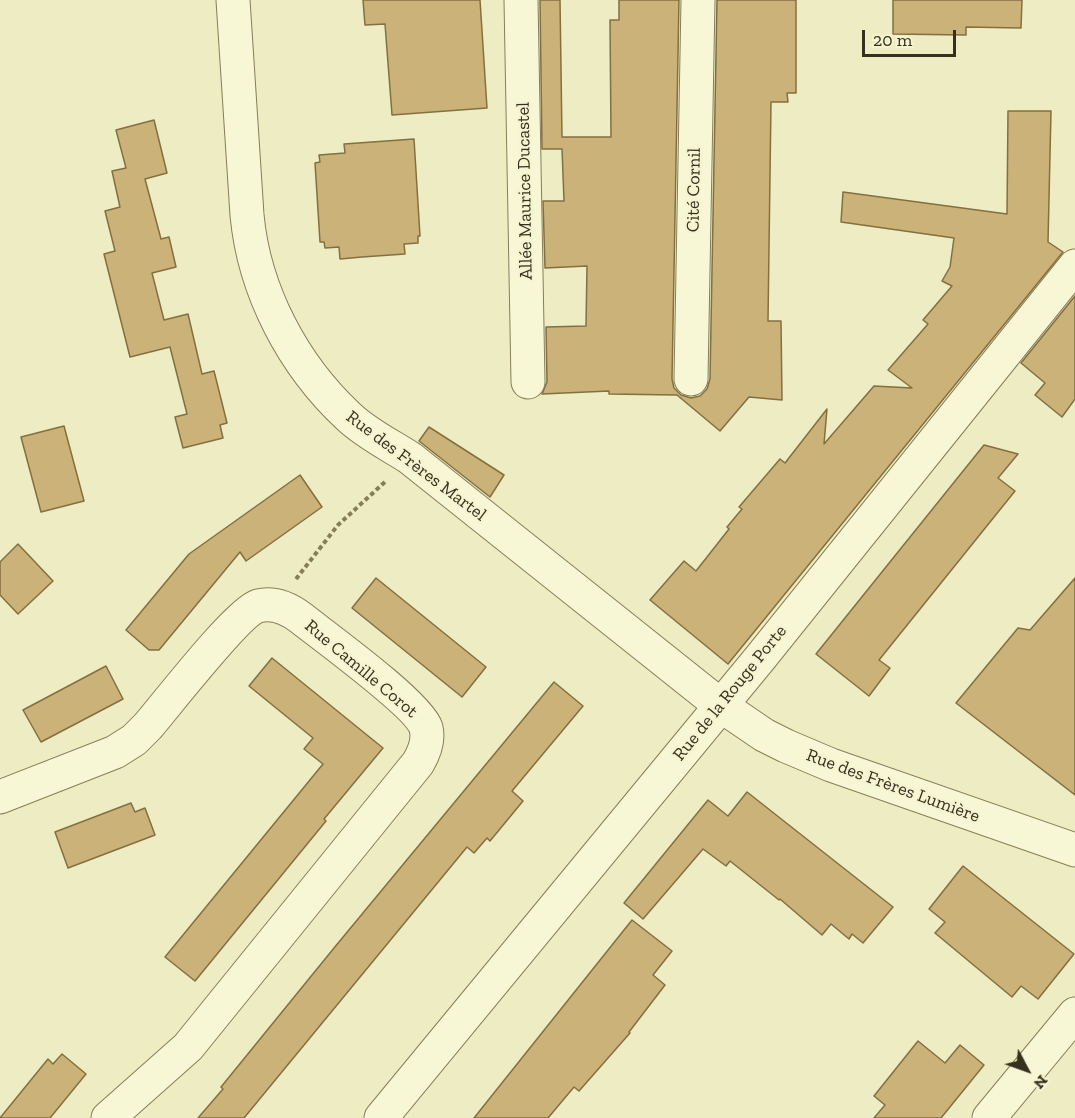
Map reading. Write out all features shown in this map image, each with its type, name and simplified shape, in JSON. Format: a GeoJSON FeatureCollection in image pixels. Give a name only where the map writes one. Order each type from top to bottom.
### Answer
{"type":"FeatureCollection","features":[{"type":"Feature","properties":{"kind":"street","name":"Rue des Frères Martel"},"geometry":{"type":"LineString","coordinates":[[232,0],[249,239],[271,306],[292,346],[322,388],[363,429],[410,458],[720,705]]}},
{"type":"Feature","properties":{"kind":"street","name":"Allée Maurice Ducastel"},"geometry":{"type":"LineString","coordinates":[[521,0],[528,382]]}},
{"type":"Feature","properties":{"kind":"street","name":"Cité Cornil"},"geometry":{"type":"LineString","coordinates":[[691,379],[698,0]]}},
{"type":"Feature","properties":{"kind":"street","name":"Rue de la Rouge Porte"},"geometry":{"type":"LineString","coordinates":[[381,1118],[720,705],[1075,266]]}},
{"type":"Feature","properties":{"kind":"street"},"geometry":{"type":"LineString","coordinates":[[0,797],[115,752],[134,740],[241,618],[258,606],[276,605]]}},
{"type":"Feature","properties":{"kind":"street","name":"Rue Camille Corot"},"geometry":{"type":"LineString","coordinates":[[108,1118],[188,1047],[423,756],[427,736],[426,728],[412,706],[293,612],[276,605]]}},
{"type":"Feature","properties":{"kind":"street","name":"Rue des Frères Lumière"},"geometry":{"type":"LineString","coordinates":[[720,705],[764,735],[795,750],[1075,850]]}},
{"type":"Feature","properties":{"kind":"street"},"geometry":{"type":"LineString","coordinates":[[989,1118],[1075,1014]]}},
{"type":"Feature","properties":{"kind":"path"},"geometry":{"type":"LineString","coordinates":[[276,605],[338,525],[410,458]]}},
{"type":"Feature","properties":{"kind":"building"},"geometry":{"type":"Polygon","coordinates":[[[363,0],[480,0],[487,108],[392,115],[385,24],[365,25],[363,0]]]}},
{"type":"Feature","properties":{"kind":"building"},"geometry":{"type":"Polygon","coordinates":[[[540,0],[560,0],[562,137],[611,137],[610,20],[619,20],[619,0],[679,0],[672,379],[674,388],[681,395],[691,398],[700,396],[707,389],[710,379],[717,0],[796,0],[796,93],[787,93],[788,102],[771,102],[768,321],[781,321],[782,400],[749,397],[720,431],[677,395],[609,394],[609,391],[542,394],[547,382],[546,327],[586,326],[587,266],[545,268],[543,201],[564,201],[562,149],[542,149],[540,0]]]}},
{"type":"Feature","properties":{"kind":"building"},"geometry":{"type":"Polygon","coordinates":[[[893,0],[1022,0],[1021,28],[966,27],[966,35],[893,34],[893,0]]]}},
{"type":"Feature","properties":{"kind":"building"},"geometry":{"type":"Polygon","coordinates":[[[1008,111],[1051,111],[1048,242],[1063,252],[728,664],[650,600],[684,561],[696,571],[729,529],[727,527],[742,509],[739,507],[780,459],[785,463],[827,409],[824,444],[874,386],[912,388],[888,370],[928,324],[923,320],[952,286],[942,281],[950,267],[954,238],[841,222],[843,192],[1007,214],[1008,111]]]}},
{"type":"Feature","properties":{"kind":"building"},"geometry":{"type":"Polygon","coordinates":[[[154,120],[167,173],[145,179],[161,239],[169,237],[176,267],[152,273],[164,320],[188,314],[202,374],[214,371],[227,423],[220,425],[223,438],[183,448],[175,417],[187,414],[170,347],[130,357],[104,254],[115,251],[105,211],[120,207],[112,171],[126,168],[116,130],[154,120]]]}},
{"type":"Feature","properties":{"kind":"building"},"geometry":{"type":"Polygon","coordinates":[[[414,139],[420,236],[418,236],[418,243],[404,244],[405,254],[340,259],[339,247],[325,248],[324,242],[320,242],[315,163],[320,162],[319,155],[345,153],[344,144],[414,139]]]}},
{"type":"Feature","properties":{"kind":"building"},"geometry":{"type":"Polygon","coordinates":[[[1075,296],[1075,399],[1062,417],[1035,395],[1045,383],[1021,363],[1075,296]]]}},
{"type":"Feature","properties":{"kind":"building"},"geometry":{"type":"Polygon","coordinates":[[[64,426],[84,501],[41,512],[21,437],[64,426]]]}},
{"type":"Feature","properties":{"kind":"building"},"geometry":{"type":"Polygon","coordinates":[[[429,427],[504,475],[490,497],[419,441],[429,427]]]}},
{"type":"Feature","properties":{"kind":"building"},"geometry":{"type":"Polygon","coordinates":[[[984,445],[1018,454],[998,478],[1015,491],[879,660],[890,668],[869,696],[816,654],[984,445]]]}},
{"type":"Feature","properties":{"kind":"building"},"geometry":{"type":"Polygon","coordinates":[[[300,475],[322,507],[246,561],[240,552],[159,650],[149,650],[126,630],[189,554],[300,475]]]}},
{"type":"Feature","properties":{"kind":"building"},"geometry":{"type":"Polygon","coordinates":[[[18,544],[53,581],[18,614],[0,595],[0,562],[18,544]]]}},
{"type":"Feature","properties":{"kind":"building"},"geometry":{"type":"Polygon","coordinates":[[[376,578],[486,667],[462,697],[352,608],[376,578]]]}},
{"type":"Feature","properties":{"kind":"building"},"geometry":{"type":"Polygon","coordinates":[[[1075,578],[1075,795],[956,703],[1018,628],[1030,630],[1075,578]]]}},
{"type":"Feature","properties":{"kind":"building"},"geometry":{"type":"Polygon","coordinates":[[[272,658],[383,748],[195,981],[165,957],[323,764],[304,749],[313,738],[249,686],[272,658]]]}},
{"type":"Feature","properties":{"kind":"building"},"geometry":{"type":"Polygon","coordinates":[[[106,666],[123,699],[41,742],[23,710],[106,666]]]}},
{"type":"Feature","properties":{"kind":"building"},"geometry":{"type":"Polygon","coordinates":[[[554,682],[583,706],[512,791],[523,801],[490,841],[487,838],[474,853],[467,847],[244,1118],[198,1118],[334,948],[554,682]]]}},
{"type":"Feature","properties":{"kind":"building"},"geometry":{"type":"Polygon","coordinates":[[[747,792],[893,907],[863,943],[852,934],[849,939],[831,924],[822,935],[730,861],[726,866],[703,849],[643,919],[624,903],[708,800],[728,816],[747,792]]]}},
{"type":"Feature","properties":{"kind":"building"},"geometry":{"type":"Polygon","coordinates":[[[131,803],[135,812],[145,808],[155,835],[68,868],[55,832],[131,803]]]}},
{"type":"Feature","properties":{"kind":"building"},"geometry":{"type":"Polygon","coordinates":[[[963,866],[1074,954],[1038,999],[1021,986],[1012,997],[935,933],[945,922],[929,909],[963,866]]]}},
{"type":"Feature","properties":{"kind":"building"},"geometry":{"type":"Polygon","coordinates":[[[632,920],[672,951],[653,975],[665,985],[630,1033],[579,1091],[574,1087],[548,1118],[474,1118],[632,920]]]}},
{"type":"Feature","properties":{"kind":"building"},"geometry":{"type":"Polygon","coordinates":[[[918,1041],[945,1063],[960,1045],[984,1065],[941,1118],[874,1118],[885,1105],[874,1096],[918,1041]]]}},
{"type":"Feature","properties":{"kind":"building"},"geometry":{"type":"Polygon","coordinates":[[[62,1054],[86,1074],[50,1118],[0,1118],[48,1059],[53,1064],[62,1054]]]}}]}
